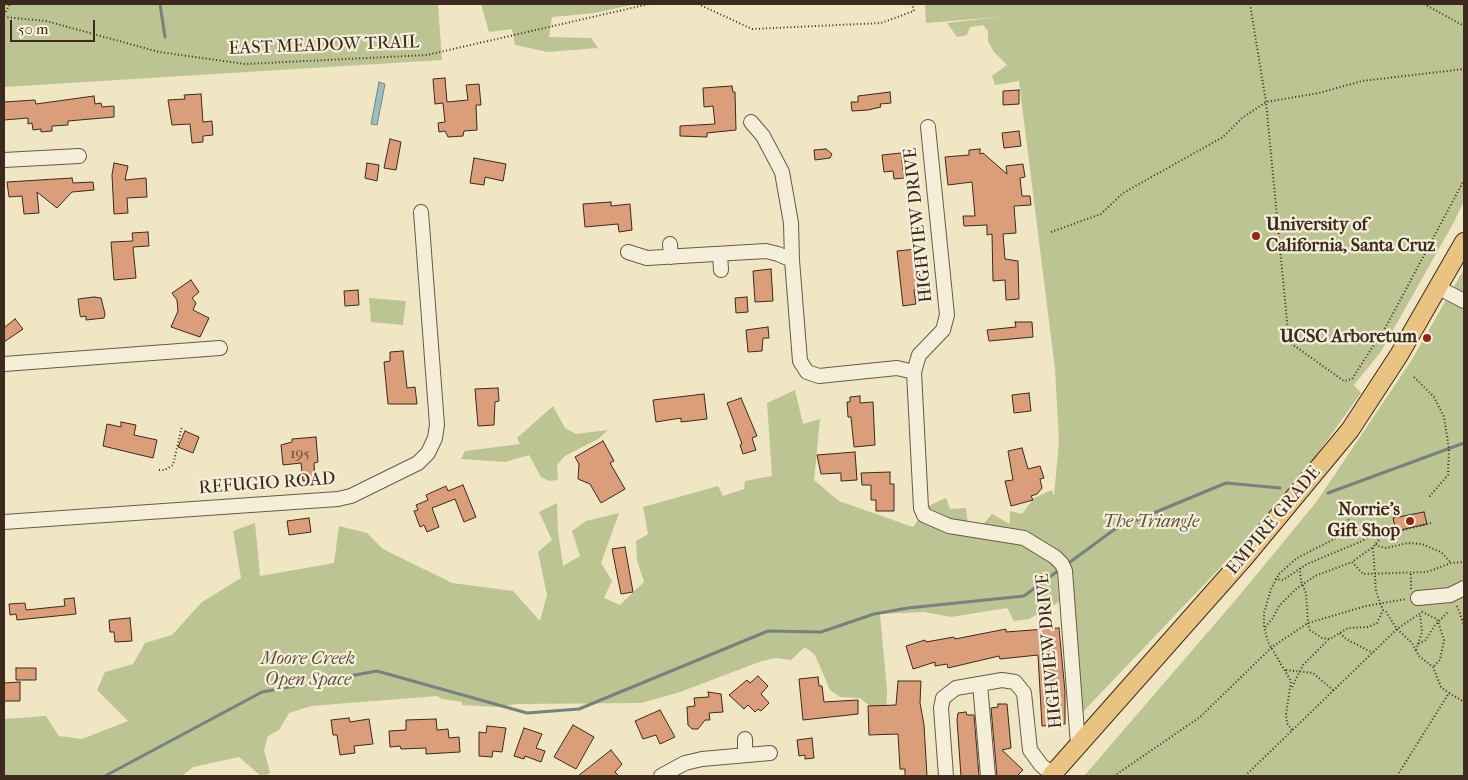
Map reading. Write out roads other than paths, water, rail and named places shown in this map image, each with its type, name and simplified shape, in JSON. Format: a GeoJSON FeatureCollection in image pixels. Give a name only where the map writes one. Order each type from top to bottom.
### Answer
{"type":"FeatureCollection","features":[{"type":"Feature","properties":{"kind":"main road","name":"EMPIRE GRADE"},"geometry":{"type":"LineString","coordinates":[[1051,775],[1250,552],[1350,430],[1439,288],[1464,244]]}},
{"type":"Feature","properties":{"kind":"street"},"geometry":{"type":"LineString","coordinates":[[751,122],[763,136],[782,172],[791,223],[800,361],[807,372],[819,376],[897,368],[914,372]]}},
{"type":"Feature","properties":{"kind":"street","name":"HIGHVIEW DRIVE"},"geometry":{"type":"LineString","coordinates":[[928,127],[947,315],[943,330],[919,356],[914,372],[920,496],[924,515],[949,526],[1024,538],[1055,557],[1066,571],[1078,745]]}},
{"type":"Feature","properties":{"kind":"street"},"geometry":{"type":"LineString","coordinates":[[4,160],[79,156]]}},
{"type":"Feature","properties":{"kind":"street","name":"REFUGIO ROAD"},"geometry":{"type":"LineString","coordinates":[[4,522],[338,499],[351,496],[418,463],[428,453],[435,438],[437,425],[421,212]]}},
{"type":"Feature","properties":{"kind":"street"},"geometry":{"type":"LineString","coordinates":[[628,252],[647,258],[670,251],[720,254],[766,251],[792,260]]}},
{"type":"Feature","properties":{"kind":"street"},"geometry":{"type":"LineString","coordinates":[[720,254],[721,270]]}},
{"type":"Feature","properties":{"kind":"street"},"geometry":{"type":"LineString","coordinates":[[1439,288],[1464,302]]}},
{"type":"Feature","properties":{"kind":"street"},"geometry":{"type":"LineString","coordinates":[[4,364],[220,348]]}},
{"type":"Feature","properties":{"kind":"street"},"geometry":{"type":"LineString","coordinates":[[1418,598],[1450,595],[1464,588]]}},
{"type":"Feature","properties":{"kind":"street"},"geometry":{"type":"LineString","coordinates":[[946,776],[941,708],[943,698],[956,688],[1009,680],[1020,687],[1024,693],[1030,750],[1041,766],[1051,775]]}},
{"type":"Feature","properties":{"kind":"street"},"geometry":{"type":"LineString","coordinates":[[980,684],[988,776]]}},
{"type":"Feature","properties":{"kind":"street"},"geometry":{"type":"LineString","coordinates":[[745,738],[745,754]]}},
{"type":"Feature","properties":{"kind":"street"},"geometry":{"type":"LineString","coordinates":[[661,776],[685,763],[745,754],[770,753]]}},
{"type":"Feature","properties":{"kind":"water"},"geometry":{"type":"Polygon","coordinates":[[[379,82],[385,84],[377,125],[371,124],[379,82]]]}},
{"type":"Feature","properties":{"kind":"waterway"},"geometry":{"type":"LineString","coordinates":[[160,4],[165,37]]}},
{"type":"Feature","properties":{"kind":"waterway"},"geometry":{"type":"LineString","coordinates":[[1328,493],[1464,443]]}},
{"type":"Feature","properties":{"kind":"waterway"},"geometry":{"type":"LineString","coordinates":[[1066,565],[1115,529],[1226,483],[1280,488]]}},
{"type":"Feature","properties":{"kind":"waterway"},"geometry":{"type":"LineString","coordinates":[[105,776],[262,692],[377,671],[527,713],[579,709],[768,631],[821,632],[874,614],[908,608],[1024,596],[1059,570]]}},
{"type":"Feature","properties":{"kind":"place","name":"University of California, Santa Cruz"},"geometry":{"type":"Point","coordinates":[1256,236]}},
{"type":"Feature","properties":{"kind":"place","name":"UCSC Arboretum"},"geometry":{"type":"Point","coordinates":[1427,338]}},
{"type":"Feature","properties":{"kind":"place","name":"Norrie's Gift Shop"},"geometry":{"type":"Point","coordinates":[1410,521]}},
{"type":"Feature","properties":{"kind":"park label","name":"The Triangle"},"geometry":{"type":"Point","coordinates":[1151,523]}},
{"type":"Feature","properties":{"kind":"park label","name":"Moore Creek Open Space"},"geometry":{"type":"Point","coordinates":[308,670]}}]}
